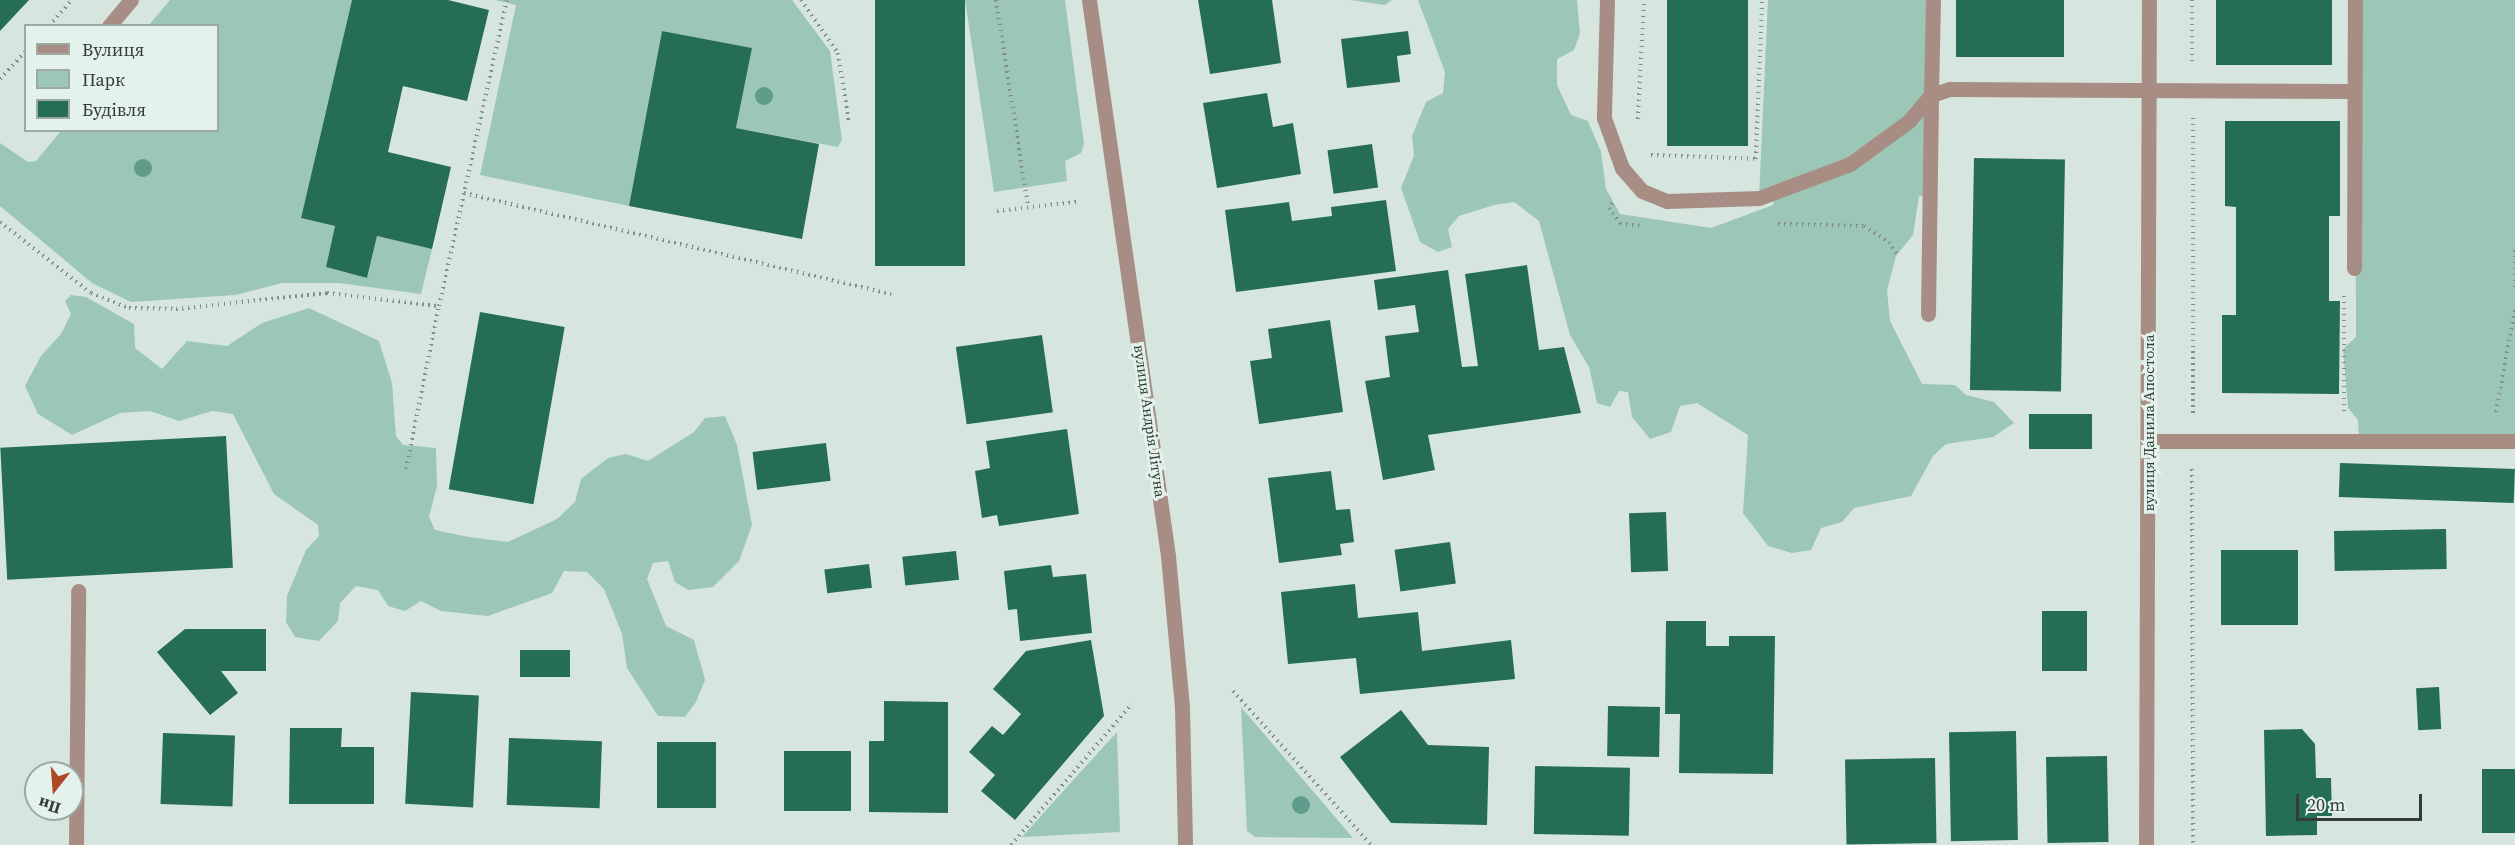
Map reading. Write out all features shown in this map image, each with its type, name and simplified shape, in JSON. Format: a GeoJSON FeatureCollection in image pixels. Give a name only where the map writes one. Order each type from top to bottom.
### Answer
{"type":"FeatureCollection","features":[{"type":"Feature","properties":{"kind":"street"},"geometry":{"type":"LineString","coordinates":[[111,24],[131,0]]}},
{"type":"Feature","properties":{"kind":"street","name":"вулиця Андрія Літуна"},"geometry":{"type":"LineString","coordinates":[[1089,0],[1168,556],[1182,708],[1185,845]]}},
{"type":"Feature","properties":{"kind":"street"},"geometry":{"type":"LineString","coordinates":[[1607,0],[1604,118],[1629,176],[1642,191],[1667,201],[1759,198],[1850,164],[1909,121],[1931,94],[1950,89],[2354,91]]}},
{"type":"Feature","properties":{"kind":"street"},"geometry":{"type":"LineString","coordinates":[[1928,314],[1933,0]]}},
{"type":"Feature","properties":{"kind":"street","name":"вулиця Данила Апостола"},"geometry":{"type":"LineString","coordinates":[[2146,845],[2149,0]]}},
{"type":"Feature","properties":{"kind":"street"},"geometry":{"type":"LineString","coordinates":[[2354,268],[2355,0]]}},
{"type":"Feature","properties":{"kind":"street"},"geometry":{"type":"LineString","coordinates":[[2149,441],[2515,441]]}},
{"type":"Feature","properties":{"kind":"street"},"geometry":{"type":"LineString","coordinates":[[76,845],[78,591]]}},
{"type":"Feature","properties":{"kind":"path"},"geometry":{"type":"LineString","coordinates":[[51,24],[72,0]]}},
{"type":"Feature","properties":{"kind":"path"},"geometry":{"type":"LineString","coordinates":[[406,469],[439,306],[507,0]]}},
{"type":"Feature","properties":{"kind":"path"},"geometry":{"type":"LineString","coordinates":[[801,0],[838,53],[849,123]]}},
{"type":"Feature","properties":{"kind":"path"},"geometry":{"type":"LineString","coordinates":[[996,0],[1028,207]]}},
{"type":"Feature","properties":{"kind":"path"},"geometry":{"type":"LineString","coordinates":[[1644,0],[1636,154],[1629,176],[1609,208],[1620,224],[1653,226]]}},
{"type":"Feature","properties":{"kind":"path"},"geometry":{"type":"LineString","coordinates":[[1636,154],[1756,159],[1762,0]]}},
{"type":"Feature","properties":{"kind":"path"},"geometry":{"type":"LineString","coordinates":[[2192,0],[2193,845]]}},
{"type":"Feature","properties":{"kind":"path"},"geometry":{"type":"LineString","coordinates":[[0,79],[24,53]]}},
{"type":"Feature","properties":{"kind":"path"},"geometry":{"type":"LineString","coordinates":[[464,193],[891,294]]}},
{"type":"Feature","properties":{"kind":"path"},"geometry":{"type":"LineString","coordinates":[[998,211],[1076,202]]}},
{"type":"Feature","properties":{"kind":"path"},"geometry":{"type":"LineString","coordinates":[[0,222],[91,293],[129,308],[176,309],[327,292],[439,306]]}},
{"type":"Feature","properties":{"kind":"path"},"geometry":{"type":"LineString","coordinates":[[1769,224],[1864,226],[1889,242],[1905,267]]}},
{"type":"Feature","properties":{"kind":"path"},"geometry":{"type":"LineString","coordinates":[[2515,250],[2515,289]]}},
{"type":"Feature","properties":{"kind":"path"},"geometry":{"type":"LineString","coordinates":[[2489,422],[2499,407],[2515,308]]}},
{"type":"Feature","properties":{"kind":"path"},"geometry":{"type":"LineString","coordinates":[[1233,691],[1371,845]]}},
{"type":"Feature","properties":{"kind":"path"},"geometry":{"type":"LineString","coordinates":[[1011,845],[1132,704]]}},
{"type":"Feature","properties":{"kind":"green space"},"geometry":{"type":"Polygon","coordinates":[[[170,0],[352,0],[301,218],[335,226],[326,267],[367,278],[377,236],[432,249],[421,294],[339,283],[282,283],[235,295],[131,302],[92,283],[0,206],[0,143],[28,162],[36,161],[60,132],[219,132],[219,24],[150,24],[170,0]]]}},
{"type":"Feature","properties":{"kind":"green space"},"geometry":{"type":"Polygon","coordinates":[[[495,0],[792,0],[830,51],[842,140],[838,147],[736,128],[752,48],[662,31],[629,206],[480,175],[516,5],[495,0]]]}},
{"type":"Feature","properties":{"kind":"green space"},"geometry":{"type":"Polygon","coordinates":[[[965,0],[1065,0],[1084,144],[1081,153],[1065,161],[1067,181],[994,192],[965,0]]]}},
{"type":"Feature","properties":{"kind":"green space"},"geometry":{"type":"Polygon","coordinates":[[[1350,0],[1392,0],[1385,5],[1350,0]]]}},
{"type":"Feature","properties":{"kind":"green space"},"geometry":{"type":"Polygon","coordinates":[[[1418,0],[1577,0],[1580,33],[1574,50],[1557,59],[1557,85],[1571,115],[1588,121],[1601,152],[1606,189],[1620,214],[1711,228],[1773,205],[1774,199],[1759,198],[1768,0],[1933,0],[1930,196],[1919,196],[1913,235],[1896,256],[1887,290],[1890,321],[1922,384],[1955,385],[1966,395],[1994,402],[2014,423],[1993,437],[1946,444],[1933,456],[1911,496],[1854,508],[1842,522],[1821,528],[1811,550],[1792,553],[1768,546],[1743,513],[1748,435],[1697,403],[1680,406],[1671,432],[1650,439],[1632,417],[1628,392],[1619,391],[1610,407],[1597,403],[1589,367],[1570,335],[1539,221],[1514,202],[1494,205],[1459,216],[1448,229],[1452,247],[1438,252],[1420,242],[1401,188],[1414,156],[1412,136],[1426,102],[1443,93],[1445,72],[1418,0]]]}},
{"type":"Feature","properties":{"kind":"green space"},"geometry":{"type":"Polygon","coordinates":[[[2355,0],[2515,0],[2515,441],[2359,441],[2358,420],[2348,408],[2343,349],[2356,337],[2355,0]]]}},
{"type":"Feature","properties":{"kind":"green space"},"geometry":{"type":"Polygon","coordinates":[[[71,295],[86,297],[134,324],[135,348],[162,369],[187,341],[227,346],[262,323],[309,308],[379,341],[392,383],[396,436],[403,445],[436,448],[437,486],[429,517],[435,530],[469,537],[508,542],[557,519],[575,502],[581,479],[608,458],[626,454],[648,461],[694,432],[705,418],[725,416],[737,445],[752,525],[739,561],[713,587],[688,590],[675,582],[668,561],[653,563],[647,579],[666,626],[694,640],[705,680],[696,702],[685,717],[658,716],[627,668],[622,634],[604,589],[587,572],[564,571],[552,593],[488,616],[441,611],[421,601],[405,611],[388,606],[378,590],[356,586],[340,603],[338,621],[319,641],[295,637],[286,622],[287,596],[306,550],[319,536],[318,525],[274,494],[233,414],[212,411],[179,421],[150,411],[120,413],[72,435],[38,414],[25,386],[41,356],[61,334],[71,314],[65,301],[71,295]]]}},
{"type":"Feature","properties":{"kind":"green space"},"geometry":{"type":"Polygon","coordinates":[[[1241,707],[1353,838],[1255,837],[1247,831],[1241,707]]]}},
{"type":"Feature","properties":{"kind":"green space"},"geometry":{"type":"Polygon","coordinates":[[[1117,732],[1120,832],[1022,837],[1076,777],[1117,732]]]}},
{"type":"Feature","properties":{"kind":"building"},"geometry":{"type":"Polygon","coordinates":[[[0,0],[29,0],[0,31],[0,0]]]}},
{"type":"Feature","properties":{"kind":"building"},"geometry":{"type":"Polygon","coordinates":[[[352,0],[448,0],[489,10],[467,101],[403,86],[388,152],[451,167],[432,249],[377,236],[367,278],[326,267],[335,226],[301,218],[352,0]]]}},
{"type":"Feature","properties":{"kind":"building"},"geometry":{"type":"Polygon","coordinates":[[[875,0],[965,0],[965,266],[875,266],[875,0]]]}},
{"type":"Feature","properties":{"kind":"building"},"geometry":{"type":"Polygon","coordinates":[[[1198,0],[1272,0],[1281,63],[1210,74],[1198,0]]]}},
{"type":"Feature","properties":{"kind":"building"},"geometry":{"type":"Polygon","coordinates":[[[1667,0],[1748,0],[1748,146],[1667,146],[1667,0]]]}},
{"type":"Feature","properties":{"kind":"building"},"geometry":{"type":"Polygon","coordinates":[[[1956,0],[2064,0],[2064,57],[1956,57],[1956,0]]]}},
{"type":"Feature","properties":{"kind":"building"},"geometry":{"type":"Polygon","coordinates":[[[2216,0],[2332,0],[2332,65],[2216,65],[2216,0]]]}},
{"type":"Feature","properties":{"kind":"building"},"geometry":{"type":"Polygon","coordinates":[[[662,31],[752,48],[736,128],[819,144],[802,239],[629,206],[662,31]]]}},
{"type":"Feature","properties":{"kind":"building"},"geometry":{"type":"Polygon","coordinates":[[[1408,31],[1411,54],[1397,56],[1400,82],[1347,88],[1341,39],[1408,31]]]}},
{"type":"Feature","properties":{"kind":"building"},"geometry":{"type":"Polygon","coordinates":[[[1267,93],[1273,127],[1293,123],[1301,174],[1217,188],[1203,103],[1267,93]]]}},
{"type":"Feature","properties":{"kind":"building"},"geometry":{"type":"Polygon","coordinates":[[[2225,121],[2340,121],[2340,216],[2329,216],[2329,301],[2340,301],[2339,394],[2222,393],[2222,315],[2236,315],[2236,207],[2225,206],[2225,121]]]}},
{"type":"Feature","properties":{"kind":"building"},"geometry":{"type":"Polygon","coordinates":[[[1372,144],[1378,188],[1334,194],[1327,150],[1372,144]]]}},
{"type":"Feature","properties":{"kind":"building"},"geometry":{"type":"Polygon","coordinates":[[[1974,158],[2065,160],[2061,392],[1970,390],[1974,158]]]}},
{"type":"Feature","properties":{"kind":"building"},"geometry":{"type":"Polygon","coordinates":[[[1386,200],[1396,271],[1236,292],[1225,210],[1289,202],[1292,221],[1332,216],[1331,207],[1386,200]]]}},
{"type":"Feature","properties":{"kind":"building"},"geometry":{"type":"Polygon","coordinates":[[[1527,265],[1539,350],[1564,347],[1581,413],[1428,435],[1435,470],[1383,480],[1365,381],[1390,377],[1385,336],[1419,332],[1415,305],[1378,310],[1374,280],[1448,270],[1462,367],[1478,366],[1465,274],[1527,265]]]}},
{"type":"Feature","properties":{"kind":"building"},"geometry":{"type":"Polygon","coordinates":[[[480,312],[565,327],[533,504],[449,489],[480,312]]]}},
{"type":"Feature","properties":{"kind":"building"},"geometry":{"type":"Polygon","coordinates":[[[1330,320],[1343,412],[1259,424],[1250,361],[1272,358],[1268,329],[1330,320]]]}},
{"type":"Feature","properties":{"kind":"building"},"geometry":{"type":"Polygon","coordinates":[[[1042,335],[1053,412],[967,424],[956,347],[1042,335]]]}},
{"type":"Feature","properties":{"kind":"building"},"geometry":{"type":"Polygon","coordinates":[[[2029,414],[2092,414],[2092,449],[2029,449],[2029,414]]]}},
{"type":"Feature","properties":{"kind":"building"},"geometry":{"type":"Polygon","coordinates":[[[1067,429],[1079,514],[999,526],[997,515],[982,518],[975,471],[990,468],[986,441],[1067,429]]]}},
{"type":"Feature","properties":{"kind":"building"},"geometry":{"type":"Polygon","coordinates":[[[226,436],[233,568],[7,580],[0,448],[226,436]]]}},
{"type":"Feature","properties":{"kind":"building"},"geometry":{"type":"Polygon","coordinates":[[[826,443],[831,481],[757,490],[753,452],[826,443]]]}},
{"type":"Feature","properties":{"kind":"building"},"geometry":{"type":"Polygon","coordinates":[[[2340,463],[2515,469],[2514,503],[2339,497],[2340,463]]]}},
{"type":"Feature","properties":{"kind":"building"},"geometry":{"type":"Polygon","coordinates":[[[1331,471],[1336,510],[1350,509],[1354,542],[1340,544],[1342,555],[1279,563],[1268,478],[1331,471]]]}},
{"type":"Feature","properties":{"kind":"building"},"geometry":{"type":"Polygon","coordinates":[[[1666,512],[1668,571],[1631,572],[1629,513],[1666,512]]]}},
{"type":"Feature","properties":{"kind":"building"},"geometry":{"type":"Polygon","coordinates":[[[2446,529],[2447,569],[2335,571],[2334,531],[2446,529]]]}},
{"type":"Feature","properties":{"kind":"building"},"geometry":{"type":"Polygon","coordinates":[[[1450,542],[1456,584],[1400,591],[1395,550],[1450,542]]]}},
{"type":"Feature","properties":{"kind":"building"},"geometry":{"type":"Polygon","coordinates":[[[2221,550],[2298,550],[2298,625],[2221,625],[2221,550]]]}},
{"type":"Feature","properties":{"kind":"building"},"geometry":{"type":"Polygon","coordinates":[[[956,551],[959,580],[905,585],[902,557],[956,551]]]}},
{"type":"Feature","properties":{"kind":"building"},"geometry":{"type":"Polygon","coordinates":[[[869,564],[872,588],[827,593],[824,569],[869,564]]]}},
{"type":"Feature","properties":{"kind":"building"},"geometry":{"type":"Polygon","coordinates":[[[1051,565],[1053,577],[1086,574],[1092,633],[1020,641],[1017,609],[1008,610],[1004,571],[1051,565]]]}},
{"type":"Feature","properties":{"kind":"building"},"geometry":{"type":"Polygon","coordinates":[[[1355,584],[1358,618],[1418,612],[1422,651],[1511,640],[1515,679],[1360,694],[1356,658],[1288,664],[1281,592],[1355,584]]]}},
{"type":"Feature","properties":{"kind":"building"},"geometry":{"type":"Polygon","coordinates":[[[2042,611],[2087,611],[2087,671],[2042,671],[2042,611]]]}},
{"type":"Feature","properties":{"kind":"building"},"geometry":{"type":"Polygon","coordinates":[[[1666,621],[1706,621],[1706,646],[1729,646],[1729,636],[1775,636],[1773,774],[1679,773],[1680,714],[1665,714],[1666,621]]]}},
{"type":"Feature","properties":{"kind":"building"},"geometry":{"type":"Polygon","coordinates":[[[185,629],[266,629],[266,671],[221,671],[238,693],[210,715],[157,652],[185,629]]]}},
{"type":"Feature","properties":{"kind":"building"},"geometry":{"type":"Polygon","coordinates":[[[1091,640],[1104,716],[1015,820],[981,791],[995,775],[969,752],[992,726],[1003,735],[1021,714],[993,689],[1026,651],[1091,640]]]}},
{"type":"Feature","properties":{"kind":"building"},"geometry":{"type":"Polygon","coordinates":[[[520,650],[570,650],[570,677],[520,677],[520,650]]]}},
{"type":"Feature","properties":{"kind":"building"},"geometry":{"type":"Polygon","coordinates":[[[2439,687],[2441,729],[2418,730],[2416,688],[2439,687]]]}},
{"type":"Feature","properties":{"kind":"building"},"geometry":{"type":"Polygon","coordinates":[[[411,692],[479,696],[473,807],[405,804],[411,692]]]}},
{"type":"Feature","properties":{"kind":"building"},"geometry":{"type":"Polygon","coordinates":[[[884,701],[948,702],[948,813],[869,812],[869,741],[884,741],[884,701]]]}},
{"type":"Feature","properties":{"kind":"building"},"geometry":{"type":"Polygon","coordinates":[[[1608,706],[1660,707],[1659,757],[1607,756],[1608,706]]]}},
{"type":"Feature","properties":{"kind":"building"},"geometry":{"type":"Polygon","coordinates":[[[1401,710],[1428,745],[1489,747],[1487,825],[1391,823],[1340,757],[1401,710]]]}},
{"type":"Feature","properties":{"kind":"building"},"geometry":{"type":"Polygon","coordinates":[[[290,728],[342,728],[341,747],[374,747],[374,804],[289,804],[290,728]]]}},
{"type":"Feature","properties":{"kind":"building"},"geometry":{"type":"Polygon","coordinates":[[[2302,729],[2315,744],[2316,778],[2331,778],[2332,816],[2317,816],[2317,835],[2266,836],[2264,730],[2302,729]]]}},
{"type":"Feature","properties":{"kind":"building"},"geometry":{"type":"Polygon","coordinates":[[[2016,731],[2018,840],[1951,841],[1949,732],[2016,731]]]}},
{"type":"Feature","properties":{"kind":"building"},"geometry":{"type":"Polygon","coordinates":[[[163,733],[235,736],[232,806],[161,804],[163,733]]]}},
{"type":"Feature","properties":{"kind":"building"},"geometry":{"type":"Polygon","coordinates":[[[509,738],[602,741],[600,808],[507,805],[509,738]]]}},
{"type":"Feature","properties":{"kind":"building"},"geometry":{"type":"Polygon","coordinates":[[[657,742],[716,742],[716,808],[657,808],[657,742]]]}},
{"type":"Feature","properties":{"kind":"building"},"geometry":{"type":"Polygon","coordinates":[[[784,751],[851,751],[851,811],[784,811],[784,751]]]}},
{"type":"Feature","properties":{"kind":"building"},"geometry":{"type":"Polygon","coordinates":[[[2107,756],[2109,842],[2048,843],[2046,757],[2107,756]]]}},
{"type":"Feature","properties":{"kind":"building"},"geometry":{"type":"Polygon","coordinates":[[[1935,758],[1936,843],[1846,845],[1845,760],[1935,758]]]}},
{"type":"Feature","properties":{"kind":"building"},"geometry":{"type":"Polygon","coordinates":[[[1535,766],[1630,768],[1629,836],[1534,834],[1535,766]]]}},
{"type":"Feature","properties":{"kind":"building"},"geometry":{"type":"Polygon","coordinates":[[[2482,769],[2515,769],[2515,833],[2482,833],[2482,769]]]}}]}
